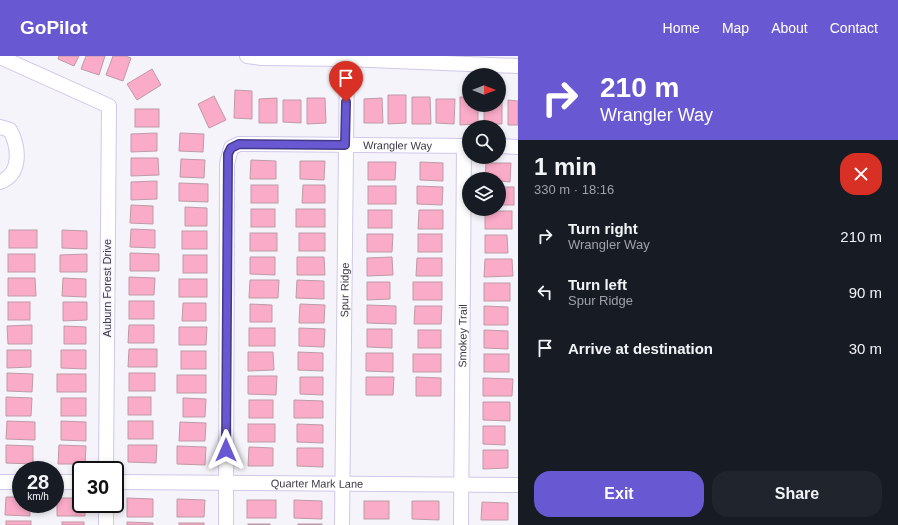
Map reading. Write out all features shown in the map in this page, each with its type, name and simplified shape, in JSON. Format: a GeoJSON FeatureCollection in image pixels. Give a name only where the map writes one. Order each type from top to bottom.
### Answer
{"type":"FeatureCollection","features":[{"type":"Feature","properties":{"kind":"street"},"geometry":{"type":"LineString","coordinates":[[247,56],[262,58],[346,58],[518,66]]}},
{"type":"Feature","properties":{"kind":"street","name":"Auburn Forest Drive"},"geometry":{"type":"LineString","coordinates":[[0,57],[109,106],[106,461]]}},
{"type":"Feature","properties":{"kind":"street","name":"Spur Ridge"},"geometry":{"type":"LineString","coordinates":[[342,525],[346,58]]}},
{"type":"Feature","properties":{"kind":"street"},"geometry":{"type":"LineString","coordinates":[[0,127],[10,130],[15,140],[17,149],[15,168],[7,180],[0,182]]}},
{"type":"Feature","properties":{"kind":"street","name":"Wrangler Way"},"geometry":{"type":"LineString","coordinates":[[226,482],[227,164],[231,148],[239,144],[462,146]]}},
{"type":"Feature","properties":{"kind":"street"},"geometry":{"type":"LineString","coordinates":[[506,146],[518,146]]}},
{"type":"Feature","properties":{"kind":"street","name":"Smokey Trail"},"geometry":{"type":"LineString","coordinates":[[460,525],[466,164]]}},
{"type":"Feature","properties":{"kind":"street"},"geometry":{"type":"LineString","coordinates":[[0,482],[12,482]]}},
{"type":"Feature","properties":{"kind":"street","name":"Quarter Mark Lane"},"geometry":{"type":"LineString","coordinates":[[124,482],[518,485]]}},
{"type":"Feature","properties":{"kind":"street"},"geometry":{"type":"LineString","coordinates":[[226,482],[226,525]]}},
{"type":"Feature","properties":{"kind":"street"},"geometry":{"type":"LineString","coordinates":[[106,513],[106,525]]}},
{"type":"Feature","properties":{"kind":"building"},"geometry":{"type":"Polygon","coordinates":[[[59,56],[79,56],[74,66],[58,59],[59,56]]]}},
{"type":"Feature","properties":{"kind":"building"},"geometry":{"type":"Polygon","coordinates":[[[86,56],[105,56],[99,75],[81,69],[86,56]]]}},
{"type":"Feature","properties":{"kind":"building"},"geometry":{"type":"Polygon","coordinates":[[[113,56],[125,56],[131,58],[123,81],[106,75],[113,56]]]}},
{"type":"Feature","properties":{"kind":"building"},"geometry":{"type":"Polygon","coordinates":[[[152,69],[161,85],[137,100],[127,84],[152,69]]]}},
{"type":"Feature","properties":{"kind":"building"},"geometry":{"type":"Polygon","coordinates":[[[235,90],[252,91],[252,119],[234,118],[235,90]]]}},
{"type":"Feature","properties":{"kind":"building"},"geometry":{"type":"Polygon","coordinates":[[[388,95],[406,95],[406,123],[388,124],[388,95]]]}},
{"type":"Feature","properties":{"kind":"building"},"geometry":{"type":"Polygon","coordinates":[[[214,96],[226,120],[209,128],[198,104],[214,96]]]}},
{"type":"Feature","properties":{"kind":"building"},"geometry":{"type":"Polygon","coordinates":[[[412,97],[430,97],[431,124],[412,124],[412,97]]]}},
{"type":"Feature","properties":{"kind":"building"},"geometry":{"type":"Polygon","coordinates":[[[460,97],[462,97],[462,112],[478,112],[478,120],[462,120],[462,125],[460,125],[460,97]]]}},
{"type":"Feature","properties":{"kind":"building"},"geometry":{"type":"Polygon","coordinates":[[[277,98],[277,123],[259,123],[259,99],[277,98]]]}},
{"type":"Feature","properties":{"kind":"building"},"geometry":{"type":"Polygon","coordinates":[[[307,98],[325,98],[326,123],[307,124],[307,98]]]}},
{"type":"Feature","properties":{"kind":"building"},"geometry":{"type":"Polygon","coordinates":[[[382,98],[383,123],[364,123],[364,99],[382,98]]]}},
{"type":"Feature","properties":{"kind":"building"},"geometry":{"type":"Polygon","coordinates":[[[436,99],[455,99],[454,124],[436,123],[436,99]]]}},
{"type":"Feature","properties":{"kind":"building"},"geometry":{"type":"Polygon","coordinates":[[[283,100],[301,100],[301,123],[283,122],[283,100]]]}},
{"type":"Feature","properties":{"kind":"building"},"geometry":{"type":"Polygon","coordinates":[[[508,100],[518,101],[518,125],[508,125],[508,100]]]}},
{"type":"Feature","properties":{"kind":"building"},"geometry":{"type":"Polygon","coordinates":[[[135,109],[159,109],[159,127],[135,127],[135,109]]]}},
{"type":"Feature","properties":{"kind":"building"},"geometry":{"type":"Polygon","coordinates":[[[484,112],[502,112],[502,120],[484,120],[484,112]]]}},
{"type":"Feature","properties":{"kind":"building"},"geometry":{"type":"Polygon","coordinates":[[[157,133],[157,151],[131,152],[131,134],[157,133]]]}},
{"type":"Feature","properties":{"kind":"building"},"geometry":{"type":"Polygon","coordinates":[[[180,133],[204,134],[203,152],[179,151],[180,133]]]}},
{"type":"Feature","properties":{"kind":"building"},"geometry":{"type":"Polygon","coordinates":[[[131,158],[158,158],[159,175],[131,176],[131,158]]]}},
{"type":"Feature","properties":{"kind":"building"},"geometry":{"type":"Polygon","coordinates":[[[181,159],[205,160],[204,178],[180,177],[181,159]]]}},
{"type":"Feature","properties":{"kind":"building"},"geometry":{"type":"Polygon","coordinates":[[[251,160],[276,161],[276,179],[250,179],[251,160]]]}},
{"type":"Feature","properties":{"kind":"building"},"geometry":{"type":"Polygon","coordinates":[[[300,161],[325,161],[324,180],[300,179],[300,161]]]}},
{"type":"Feature","properties":{"kind":"building"},"geometry":{"type":"Polygon","coordinates":[[[368,162],[396,162],[395,180],[368,180],[368,162]]]}},
{"type":"Feature","properties":{"kind":"building"},"geometry":{"type":"Polygon","coordinates":[[[420,162],[443,163],[443,181],[420,180],[420,162]]]}},
{"type":"Feature","properties":{"kind":"building"},"geometry":{"type":"Polygon","coordinates":[[[511,163],[510,182],[506,182],[506,172],[485,172],[486,164],[511,163]]]}},
{"type":"Feature","properties":{"kind":"building"},"geometry":{"type":"Polygon","coordinates":[[[157,181],[157,199],[131,200],[131,182],[157,181]]]}},
{"type":"Feature","properties":{"kind":"building"},"geometry":{"type":"Polygon","coordinates":[[[179,183],[208,184],[208,202],[179,201],[179,183]]]}},
{"type":"Feature","properties":{"kind":"building"},"geometry":{"type":"Polygon","coordinates":[[[251,185],[278,185],[278,203],[251,203],[251,185]]]}},
{"type":"Feature","properties":{"kind":"building"},"geometry":{"type":"Polygon","coordinates":[[[303,185],[325,185],[325,203],[302,203],[303,185]]]}},
{"type":"Feature","properties":{"kind":"building"},"geometry":{"type":"Polygon","coordinates":[[[368,186],[396,186],[396,204],[368,204],[368,186]]]}},
{"type":"Feature","properties":{"kind":"building"},"geometry":{"type":"Polygon","coordinates":[[[417,186],[443,187],[442,205],[417,204],[417,186]]]}},
{"type":"Feature","properties":{"kind":"building"},"geometry":{"type":"Polygon","coordinates":[[[506,187],[514,187],[514,205],[506,205],[506,187]]]}},
{"type":"Feature","properties":{"kind":"building"},"geometry":{"type":"Polygon","coordinates":[[[131,205],[153,206],[153,224],[130,223],[131,205]]]}},
{"type":"Feature","properties":{"kind":"building"},"geometry":{"type":"Polygon","coordinates":[[[185,207],[207,208],[207,226],[185,226],[185,207]]]}},
{"type":"Feature","properties":{"kind":"building"},"geometry":{"type":"Polygon","coordinates":[[[251,209],[275,209],[275,227],[251,227],[251,209]]]}},
{"type":"Feature","properties":{"kind":"building"},"geometry":{"type":"Polygon","coordinates":[[[296,209],[325,209],[325,227],[296,227],[296,209]]]}},
{"type":"Feature","properties":{"kind":"building"},"geometry":{"type":"Polygon","coordinates":[[[368,210],[392,210],[392,228],[368,228],[368,210]]]}},
{"type":"Feature","properties":{"kind":"building"},"geometry":{"type":"Polygon","coordinates":[[[419,210],[443,210],[443,229],[418,229],[419,210]]]}},
{"type":"Feature","properties":{"kind":"building"},"geometry":{"type":"Polygon","coordinates":[[[506,211],[512,211],[512,229],[485,229],[485,216],[506,216],[506,211]]]}},
{"type":"Feature","properties":{"kind":"building"},"geometry":{"type":"Polygon","coordinates":[[[131,229],[155,230],[155,248],[130,247],[131,229]]]}},
{"type":"Feature","properties":{"kind":"building"},"geometry":{"type":"Polygon","coordinates":[[[9,230],[37,230],[37,248],[9,248],[9,230]]]}},
{"type":"Feature","properties":{"kind":"building"},"geometry":{"type":"Polygon","coordinates":[[[62,230],[87,231],[87,249],[62,248],[62,230]]]}},
{"type":"Feature","properties":{"kind":"building"},"geometry":{"type":"Polygon","coordinates":[[[182,231],[207,231],[207,249],[182,249],[182,231]]]}},
{"type":"Feature","properties":{"kind":"building"},"geometry":{"type":"Polygon","coordinates":[[[250,233],[277,233],[277,251],[250,251],[250,233]]]}},
{"type":"Feature","properties":{"kind":"building"},"geometry":{"type":"Polygon","coordinates":[[[299,233],[325,233],[325,251],[299,251],[299,233]]]}},
{"type":"Feature","properties":{"kind":"building"},"geometry":{"type":"Polygon","coordinates":[[[367,234],[393,234],[392,252],[367,252],[367,234]]]}},
{"type":"Feature","properties":{"kind":"building"},"geometry":{"type":"Polygon","coordinates":[[[418,234],[442,234],[442,252],[418,252],[418,234]]]}},
{"type":"Feature","properties":{"kind":"building"},"geometry":{"type":"Polygon","coordinates":[[[485,235],[507,235],[508,253],[485,253],[485,235]]]}},
{"type":"Feature","properties":{"kind":"building"},"geometry":{"type":"Polygon","coordinates":[[[130,253],[159,254],[159,271],[130,271],[130,253]]]}},
{"type":"Feature","properties":{"kind":"building"},"geometry":{"type":"Polygon","coordinates":[[[8,254],[35,254],[35,272],[8,272],[8,254]]]}},
{"type":"Feature","properties":{"kind":"building"},"geometry":{"type":"Polygon","coordinates":[[[87,254],[87,272],[60,272],[60,255],[87,254]]]}},
{"type":"Feature","properties":{"kind":"building"},"geometry":{"type":"Polygon","coordinates":[[[183,255],[207,255],[207,273],[183,273],[183,255]]]}},
{"type":"Feature","properties":{"kind":"building"},"geometry":{"type":"Polygon","coordinates":[[[250,257],[275,257],[275,275],[250,274],[250,257]]]}},
{"type":"Feature","properties":{"kind":"building"},"geometry":{"type":"Polygon","coordinates":[[[297,257],[324,257],[325,275],[297,275],[297,257]]]}},
{"type":"Feature","properties":{"kind":"building"},"geometry":{"type":"Polygon","coordinates":[[[392,257],[393,275],[367,276],[367,258],[392,257]]]}},
{"type":"Feature","properties":{"kind":"building"},"geometry":{"type":"Polygon","coordinates":[[[417,258],[442,258],[442,276],[416,276],[417,258]]]}},
{"type":"Feature","properties":{"kind":"building"},"geometry":{"type":"Polygon","coordinates":[[[485,259],[512,259],[513,276],[484,277],[485,259]]]}},
{"type":"Feature","properties":{"kind":"building"},"geometry":{"type":"Polygon","coordinates":[[[129,277],[155,278],[154,295],[129,295],[129,277]]]}},
{"type":"Feature","properties":{"kind":"building"},"geometry":{"type":"Polygon","coordinates":[[[8,278],[35,278],[36,296],[8,296],[8,278]]]}},
{"type":"Feature","properties":{"kind":"building"},"geometry":{"type":"Polygon","coordinates":[[[63,278],[86,279],[86,297],[62,296],[63,278]]]}},
{"type":"Feature","properties":{"kind":"building"},"geometry":{"type":"Polygon","coordinates":[[[179,279],[207,279],[207,297],[179,297],[179,279]]]}},
{"type":"Feature","properties":{"kind":"building"},"geometry":{"type":"Polygon","coordinates":[[[250,280],[279,280],[278,298],[249,298],[250,280]]]}},
{"type":"Feature","properties":{"kind":"building"},"geometry":{"type":"Polygon","coordinates":[[[297,280],[324,281],[324,299],[296,298],[297,280]]]}},
{"type":"Feature","properties":{"kind":"building"},"geometry":{"type":"Polygon","coordinates":[[[367,282],[390,282],[390,299],[367,300],[367,282]]]}},
{"type":"Feature","properties":{"kind":"building"},"geometry":{"type":"Polygon","coordinates":[[[413,282],[442,282],[442,300],[413,300],[413,282]]]}},
{"type":"Feature","properties":{"kind":"building"},"geometry":{"type":"Polygon","coordinates":[[[484,283],[510,283],[510,301],[484,301],[484,283]]]}},
{"type":"Feature","properties":{"kind":"building"},"geometry":{"type":"Polygon","coordinates":[[[129,301],[154,301],[154,319],[129,319],[129,301]]]}},
{"type":"Feature","properties":{"kind":"building"},"geometry":{"type":"Polygon","coordinates":[[[8,302],[30,302],[30,320],[8,320],[8,302]]]}},
{"type":"Feature","properties":{"kind":"building"},"geometry":{"type":"Polygon","coordinates":[[[63,302],[87,302],[87,320],[63,321],[63,302]]]}},
{"type":"Feature","properties":{"kind":"building"},"geometry":{"type":"Polygon","coordinates":[[[183,303],[206,303],[206,321],[182,321],[183,303]]]}},
{"type":"Feature","properties":{"kind":"building"},"geometry":{"type":"Polygon","coordinates":[[[250,304],[272,305],[272,322],[250,322],[250,304]]]}},
{"type":"Feature","properties":{"kind":"building"},"geometry":{"type":"Polygon","coordinates":[[[300,304],[325,305],[324,323],[299,323],[300,304]]]}},
{"type":"Feature","properties":{"kind":"building"},"geometry":{"type":"Polygon","coordinates":[[[367,305],[396,306],[396,324],[367,323],[367,305]]]}},
{"type":"Feature","properties":{"kind":"building"},"geometry":{"type":"Polygon","coordinates":[[[415,306],[442,306],[441,324],[414,324],[415,306]]]}},
{"type":"Feature","properties":{"kind":"building"},"geometry":{"type":"Polygon","coordinates":[[[484,306],[508,307],[508,325],[484,325],[484,306]]]}},
{"type":"Feature","properties":{"kind":"building"},"geometry":{"type":"Polygon","coordinates":[[[32,325],[32,344],[8,344],[7,326],[32,325]]]}},
{"type":"Feature","properties":{"kind":"building"},"geometry":{"type":"Polygon","coordinates":[[[129,325],[154,325],[154,343],[128,343],[129,325]]]}},
{"type":"Feature","properties":{"kind":"building"},"geometry":{"type":"Polygon","coordinates":[[[64,326],[86,327],[86,344],[64,344],[64,326]]]}},
{"type":"Feature","properties":{"kind":"building"},"geometry":{"type":"Polygon","coordinates":[[[179,327],[207,327],[206,345],[179,345],[179,327]]]}},
{"type":"Feature","properties":{"kind":"building"},"geometry":{"type":"Polygon","coordinates":[[[249,328],[275,328],[275,346],[249,346],[249,328]]]}},
{"type":"Feature","properties":{"kind":"building"},"geometry":{"type":"Polygon","coordinates":[[[299,328],[325,329],[324,347],[299,346],[299,328]]]}},
{"type":"Feature","properties":{"kind":"building"},"geometry":{"type":"Polygon","coordinates":[[[367,329],[392,329],[392,348],[367,347],[367,329]]]}},
{"type":"Feature","properties":{"kind":"building"},"geometry":{"type":"Polygon","coordinates":[[[418,330],[441,330],[441,348],[418,348],[418,330]]]}},
{"type":"Feature","properties":{"kind":"building"},"geometry":{"type":"Polygon","coordinates":[[[484,330],[508,331],[508,349],[484,348],[484,330]]]}},
{"type":"Feature","properties":{"kind":"building"},"geometry":{"type":"Polygon","coordinates":[[[129,349],[157,349],[157,367],[128,367],[129,349]]]}},
{"type":"Feature","properties":{"kind":"building"},"geometry":{"type":"Polygon","coordinates":[[[7,350],[31,350],[31,367],[7,368],[7,350]]]}},
{"type":"Feature","properties":{"kind":"building"},"geometry":{"type":"Polygon","coordinates":[[[61,350],[86,350],[86,369],[61,368],[61,350]]]}},
{"type":"Feature","properties":{"kind":"building"},"geometry":{"type":"Polygon","coordinates":[[[181,351],[206,351],[206,369],[181,369],[181,351]]]}},
{"type":"Feature","properties":{"kind":"building"},"geometry":{"type":"Polygon","coordinates":[[[248,352],[273,352],[274,370],[248,371],[248,352]]]}},
{"type":"Feature","properties":{"kind":"building"},"geometry":{"type":"Polygon","coordinates":[[[298,352],[323,353],[323,371],[298,370],[298,352]]]}},
{"type":"Feature","properties":{"kind":"building"},"geometry":{"type":"Polygon","coordinates":[[[366,353],[393,353],[393,372],[366,371],[366,353]]]}},
{"type":"Feature","properties":{"kind":"building"},"geometry":{"type":"Polygon","coordinates":[[[413,354],[441,354],[441,372],[413,372],[413,354]]]}},
{"type":"Feature","properties":{"kind":"building"},"geometry":{"type":"Polygon","coordinates":[[[484,354],[509,354],[509,372],[484,372],[484,354]]]}},
{"type":"Feature","properties":{"kind":"building"},"geometry":{"type":"Polygon","coordinates":[[[7,373],[33,374],[32,392],[7,391],[7,373]]]}},
{"type":"Feature","properties":{"kind":"building"},"geometry":{"type":"Polygon","coordinates":[[[129,373],[155,373],[155,391],[129,391],[129,373]]]}},
{"type":"Feature","properties":{"kind":"building"},"geometry":{"type":"Polygon","coordinates":[[[57,374],[86,374],[86,392],[57,392],[57,374]]]}},
{"type":"Feature","properties":{"kind":"building"},"geometry":{"type":"Polygon","coordinates":[[[177,375],[206,375],[206,393],[177,393],[177,375]]]}},
{"type":"Feature","properties":{"kind":"building"},"geometry":{"type":"Polygon","coordinates":[[[248,376],[277,376],[276,395],[248,394],[248,376]]]}},
{"type":"Feature","properties":{"kind":"building"},"geometry":{"type":"Polygon","coordinates":[[[300,377],[323,377],[323,395],[300,394],[300,377]]]}},
{"type":"Feature","properties":{"kind":"building"},"geometry":{"type":"Polygon","coordinates":[[[366,377],[394,377],[393,395],[366,395],[366,377]]]}},
{"type":"Feature","properties":{"kind":"building"},"geometry":{"type":"Polygon","coordinates":[[[416,377],[441,378],[441,396],[416,396],[416,377]]]}},
{"type":"Feature","properties":{"kind":"building"},"geometry":{"type":"Polygon","coordinates":[[[483,378],[513,379],[512,396],[483,396],[483,378]]]}},
{"type":"Feature","properties":{"kind":"building"},"geometry":{"type":"Polygon","coordinates":[[[6,397],[32,398],[31,416],[6,416],[6,397]]]}},
{"type":"Feature","properties":{"kind":"building"},"geometry":{"type":"Polygon","coordinates":[[[128,397],[151,397],[151,415],[128,415],[128,397]]]}},
{"type":"Feature","properties":{"kind":"building"},"geometry":{"type":"Polygon","coordinates":[[[61,398],[86,398],[86,416],[61,416],[61,398]]]}},
{"type":"Feature","properties":{"kind":"building"},"geometry":{"type":"Polygon","coordinates":[[[183,398],[206,399],[205,417],[183,417],[183,398]]]}},
{"type":"Feature","properties":{"kind":"building"},"geometry":{"type":"Polygon","coordinates":[[[249,400],[273,400],[273,418],[249,418],[249,400]]]}},
{"type":"Feature","properties":{"kind":"building"},"geometry":{"type":"Polygon","coordinates":[[[294,400],[323,401],[323,418],[294,418],[294,400]]]}},
{"type":"Feature","properties":{"kind":"building"},"geometry":{"type":"Polygon","coordinates":[[[483,402],[510,402],[510,421],[483,420],[483,402]]]}},
{"type":"Feature","properties":{"kind":"building"},"geometry":{"type":"Polygon","coordinates":[[[7,421],[35,422],[35,440],[6,439],[7,421]]]}},
{"type":"Feature","properties":{"kind":"building"},"geometry":{"type":"Polygon","coordinates":[[[61,421],[86,422],[86,441],[61,440],[61,421]]]}},
{"type":"Feature","properties":{"kind":"building"},"geometry":{"type":"Polygon","coordinates":[[[128,421],[153,421],[153,439],[128,439],[128,421]]]}},
{"type":"Feature","properties":{"kind":"building"},"geometry":{"type":"Polygon","coordinates":[[[180,422],[206,423],[205,441],[179,441],[180,422]]]}},
{"type":"Feature","properties":{"kind":"building"},"geometry":{"type":"Polygon","coordinates":[[[248,424],[275,424],[275,442],[248,442],[248,424]]]}},
{"type":"Feature","properties":{"kind":"building"},"geometry":{"type":"Polygon","coordinates":[[[297,424],[323,425],[323,443],[297,442],[297,424]]]}},
{"type":"Feature","properties":{"kind":"building"},"geometry":{"type":"Polygon","coordinates":[[[483,426],[505,426],[505,445],[483,444],[483,426]]]}},
{"type":"Feature","properties":{"kind":"building"},"geometry":{"type":"Polygon","coordinates":[[[6,445],[33,446],[33,461],[12,461],[12,463],[6,463],[6,445]]]}},
{"type":"Feature","properties":{"kind":"building"},"geometry":{"type":"Polygon","coordinates":[[[59,445],[86,446],[85,461],[72,461],[72,464],[64,464],[64,461],[58,461],[59,445]]]}},
{"type":"Feature","properties":{"kind":"building"},"geometry":{"type":"Polygon","coordinates":[[[128,445],[157,445],[156,463],[128,462],[128,445]]]}},
{"type":"Feature","properties":{"kind":"building"},"geometry":{"type":"Polygon","coordinates":[[[177,446],[206,447],[205,465],[177,464],[177,446]]]}},
{"type":"Feature","properties":{"kind":"building"},"geometry":{"type":"Polygon","coordinates":[[[249,447],[273,448],[273,466],[248,466],[249,447]]]}},
{"type":"Feature","properties":{"kind":"building"},"geometry":{"type":"Polygon","coordinates":[[[297,448],[323,448],[323,467],[297,466],[297,448]]]}},
{"type":"Feature","properties":{"kind":"building"},"geometry":{"type":"Polygon","coordinates":[[[483,450],[508,450],[508,468],[483,469],[483,450]]]}},
{"type":"Feature","properties":{"kind":"building"},"geometry":{"type":"Polygon","coordinates":[[[6,497],[12,497],[12,513],[30,513],[30,516],[5,515],[6,497]]]}},
{"type":"Feature","properties":{"kind":"building"},"geometry":{"type":"Polygon","coordinates":[[[64,498],[72,498],[72,513],[85,513],[85,516],[57,516],[57,513],[64,513],[64,498]]]}},
{"type":"Feature","properties":{"kind":"building"},"geometry":{"type":"Polygon","coordinates":[[[127,498],[153,499],[153,517],[127,517],[127,498]]]}},
{"type":"Feature","properties":{"kind":"building"},"geometry":{"type":"Polygon","coordinates":[[[177,499],[205,500],[204,517],[177,517],[177,499]]]}},
{"type":"Feature","properties":{"kind":"building"},"geometry":{"type":"Polygon","coordinates":[[[247,500],[276,500],[276,518],[247,518],[247,500]]]}},
{"type":"Feature","properties":{"kind":"building"},"geometry":{"type":"Polygon","coordinates":[[[294,500],[322,501],[322,519],[294,518],[294,500]]]}},
{"type":"Feature","properties":{"kind":"building"},"geometry":{"type":"Polygon","coordinates":[[[364,501],[389,501],[389,519],[364,519],[364,501]]]}},
{"type":"Feature","properties":{"kind":"building"},"geometry":{"type":"Polygon","coordinates":[[[412,501],[439,501],[439,520],[412,519],[412,501]]]}},
{"type":"Feature","properties":{"kind":"building"},"geometry":{"type":"Polygon","coordinates":[[[482,502],[508,503],[508,520],[481,520],[482,502]]]}},
{"type":"Feature","properties":{"kind":"building"},"geometry":{"type":"Polygon","coordinates":[[[6,521],[31,521],[31,525],[6,525],[6,521]]]}},
{"type":"Feature","properties":{"kind":"building"},"geometry":{"type":"Polygon","coordinates":[[[62,522],[84,522],[84,525],[62,525],[62,522]]]}},
{"type":"Feature","properties":{"kind":"building"},"geometry":{"type":"Polygon","coordinates":[[[127,522],[153,523],[153,525],[127,525],[127,522]]]}},
{"type":"Feature","properties":{"kind":"building"},"geometry":{"type":"Polygon","coordinates":[[[179,523],[204,523],[204,525],[179,525],[179,523]]]}},
{"type":"Feature","properties":{"kind":"building"},"geometry":{"type":"Polygon","coordinates":[[[270,524],[270,525],[248,525],[270,524]]]}},
{"type":"Feature","properties":{"kind":"building"},"geometry":{"type":"Polygon","coordinates":[[[322,524],[322,525],[298,525],[322,524]]]}},
{"type":"Feature","properties":{"kind":"route"},"geometry":{"type":"LineString","coordinates":[[226,450],[228,154],[231,148],[239,144],[345,145],[346,102]]}}]}
